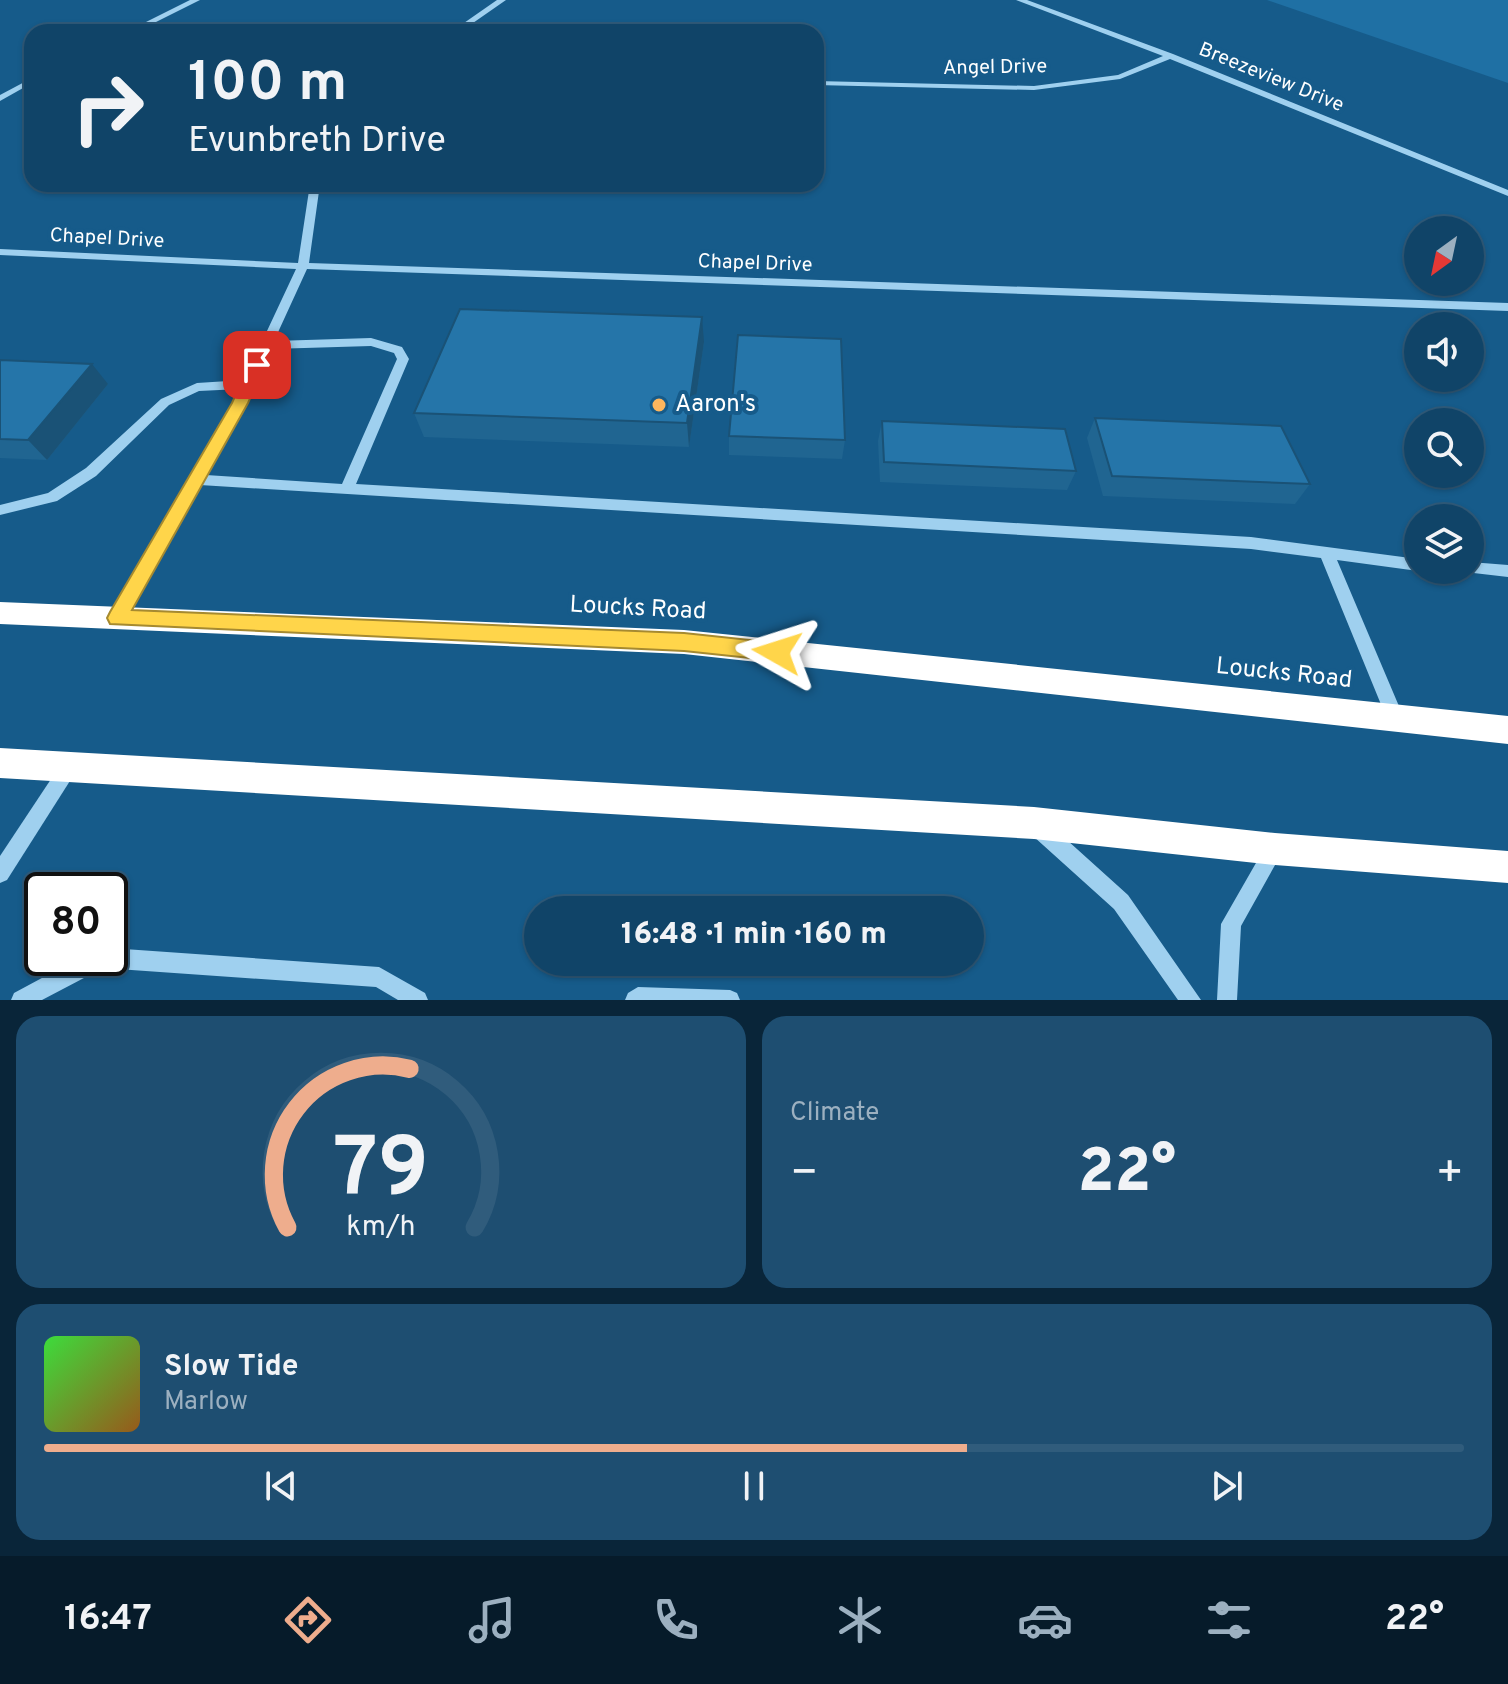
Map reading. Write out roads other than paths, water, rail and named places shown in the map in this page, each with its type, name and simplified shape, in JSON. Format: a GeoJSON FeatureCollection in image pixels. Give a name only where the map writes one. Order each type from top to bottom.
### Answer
{"type":"FeatureCollection","features":[{"type":"Feature","properties":{"kind":"highway","name":"Loucks Road"},"geometry":{"type":"LineString","coordinates":[[0,613],[684,642],[1508,730]]}},
{"type":"Feature","properties":{"kind":"highway"},"geometry":{"type":"LineString","coordinates":[[0,763],[1034,823],[1275,849],[1508,867]]}},
{"type":"Feature","properties":{"kind":"street"},"geometry":{"type":"LineString","coordinates":[[146,24],[196,0]]}},
{"type":"Feature","properties":{"kind":"street"},"geometry":{"type":"LineString","coordinates":[[467,24],[502,0]]}},
{"type":"Feature","properties":{"kind":"street","name":"Breezeview Drive"},"geometry":{"type":"LineString","coordinates":[[1020,0],[1170,56],[1508,193]]}},
{"type":"Feature","properties":{"kind":"street","name":"Angel Drive"},"geometry":{"type":"LineString","coordinates":[[824,83],[1034,88],[1120,77],[1170,56]]}},
{"type":"Feature","properties":{"kind":"street"},"geometry":{"type":"LineString","coordinates":[[0,98],[24,84]]}},
{"type":"Feature","properties":{"kind":"street"},"geometry":{"type":"LineString","coordinates":[[117,618],[248,384],[303,266],[314,192]]}},
{"type":"Feature","properties":{"kind":"street","name":"Chapel Drive"},"geometry":{"type":"LineString","coordinates":[[0,252],[303,266],[1508,307]]}},
{"type":"Feature","properties":{"kind":"street"},"geometry":{"type":"LineString","coordinates":[[266,345],[371,342],[398,350],[403,359],[347,489]]}},
{"type":"Feature","properties":{"kind":"street"},"geometry":{"type":"LineString","coordinates":[[0,510],[52,497],[91,472],[138,424],[165,402],[197,387],[248,384]]}},
{"type":"Feature","properties":{"kind":"street"},"geometry":{"type":"LineString","coordinates":[[196,480],[1251,543],[1404,563]]}},
{"type":"Feature","properties":{"kind":"street"},"geometry":{"type":"LineString","coordinates":[[1327,554],[1395,718]]}},
{"type":"Feature","properties":{"kind":"street"},"geometry":{"type":"LineString","coordinates":[[1484,569],[1508,571]]}},
{"type":"Feature","properties":{"kind":"street"},"geometry":{"type":"LineString","coordinates":[[0,873],[69,767]]}},
{"type":"Feature","properties":{"kind":"street"},"geometry":{"type":"LineString","coordinates":[[1034,823],[1121,902],[1191,1000]]}},
{"type":"Feature","properties":{"kind":"street"},"geometry":{"type":"LineString","coordinates":[[1227,1000],[1231,924],[1275,849]]}},
{"type":"Feature","properties":{"kind":"street"},"geometry":{"type":"LineString","coordinates":[[128,960],[379,977],[418,1000]]}},
{"type":"Feature","properties":{"kind":"street"},"geometry":{"type":"LineString","coordinates":[[21,1000],[67,976]]}},
{"type":"Feature","properties":{"kind":"street"},"geometry":{"type":"LineString","coordinates":[[635,1000],[638,997],[730,1000]]}},
{"type":"Feature","properties":{"kind":"place","name":"Aaron's"},"geometry":{"type":"Point","coordinates":[659,405]}}]}
